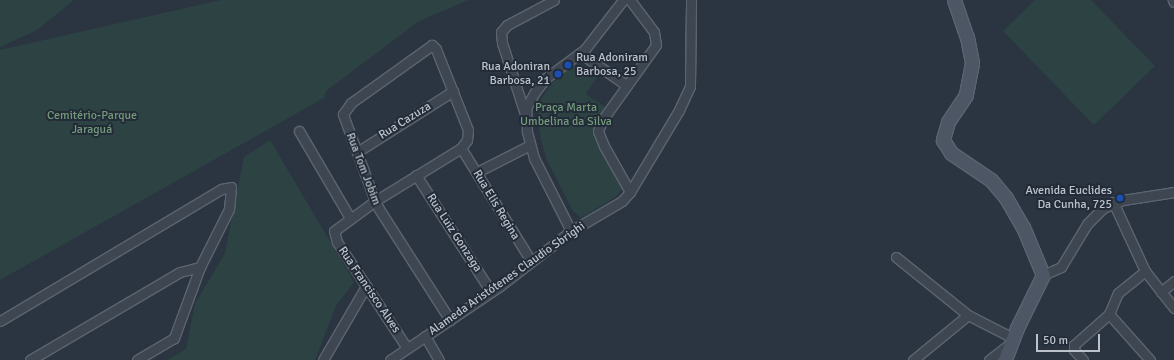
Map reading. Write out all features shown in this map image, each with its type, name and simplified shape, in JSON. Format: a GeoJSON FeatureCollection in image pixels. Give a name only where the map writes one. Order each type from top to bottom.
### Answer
{"type":"FeatureCollection","features":[{"type":"Feature","properties":{"kind":"main road"},"geometry":{"type":"LineString","coordinates":[[954,0],[968,37],[972,63],[966,94],[948,122],[943,140],[951,153],[991,180],[1006,198],[1023,227],[1043,275],[1013,340],[1006,360]]}},
{"type":"Feature","properties":{"kind":"street"},"geometry":{"type":"LineString","coordinates":[[554,0],[507,25],[501,32],[502,43],[525,114],[530,145],[571,231]]}},
{"type":"Feature","properties":{"kind":"street"},"geometry":{"type":"LineString","coordinates":[[525,114],[531,98],[546,78],[580,53],[597,37],[623,0]]}},
{"type":"Feature","properties":{"kind":"street"},"geometry":{"type":"LineString","coordinates":[[630,0],[654,32],[656,40],[653,50],[626,85],[602,120],[598,131],[604,146],[630,192]]}},
{"type":"Feature","properties":{"kind":"street","name":"Alameda Aristótenes Claudio Sbrighi"},"geometry":{"type":"LineString","coordinates":[[390,360],[491,292],[571,231],[622,201],[630,192],[679,110],[690,86],[691,0]]}},
{"type":"Feature","properties":{"kind":"street","name":"Rua Tom Jobim"},"geometry":{"type":"LineString","coordinates":[[450,320],[375,201],[345,120],[344,110],[430,46],[435,47],[453,91]]}},
{"type":"Feature","properties":{"kind":"street"},"geometry":{"type":"LineString","coordinates":[[580,53],[626,85]]}},
{"type":"Feature","properties":{"kind":"street"},"geometry":{"type":"LineString","coordinates":[[299,131],[350,218],[461,148],[468,140],[468,133],[453,91]]}},
{"type":"Feature","properties":{"kind":"street","name":"Rua Cazuza"},"geometry":{"type":"LineString","coordinates":[[356,152],[453,91]]}},
{"type":"Feature","properties":{"kind":"street"},"geometry":{"type":"LineString","coordinates":[[477,172],[530,145]]}},
{"type":"Feature","properties":{"kind":"street","name":"Rua Elis Regina"},"geometry":{"type":"LineString","coordinates":[[461,148],[531,261]]}},
{"type":"Feature","properties":{"kind":"street","name":"Rua Luiz Gonzaga"},"geometry":{"type":"LineString","coordinates":[[416,175],[491,292]]}},
{"type":"Feature","properties":{"kind":"street"},"geometry":{"type":"LineString","coordinates":[[0,321],[220,189],[231,187],[229,209],[200,267],[174,338],[137,360]]}},
{"type":"Feature","properties":{"kind":"street"},"geometry":{"type":"LineString","coordinates":[[1043,275],[1062,267],[1087,224],[1113,202],[1174,192]]}},
{"type":"Feature","properties":{"kind":"street"},"geometry":{"type":"LineString","coordinates":[[1113,202],[1145,271],[1174,308]]}},
{"type":"Feature","properties":{"kind":"street","name":"Rua Francisco Alves"},"geometry":{"type":"LineString","coordinates":[[350,218],[334,231],[336,242],[407,348]]}},
{"type":"Feature","properties":{"kind":"street"},"geometry":{"type":"LineString","coordinates":[[896,257],[968,315],[1013,340],[990,360]]}},
{"type":"Feature","properties":{"kind":"street"},"geometry":{"type":"LineString","coordinates":[[30,360],[180,272],[200,267]]}},
{"type":"Feature","properties":{"kind":"street"},"geometry":{"type":"LineString","coordinates":[[1083,360],[1074,348],[1074,345],[1110,314],[1112,304],[1118,293],[1145,271]]}},
{"type":"Feature","properties":{"kind":"street"},"geometry":{"type":"LineString","coordinates":[[1161,292],[1174,281]]}},
{"type":"Feature","properties":{"kind":"street"},"geometry":{"type":"LineString","coordinates":[[323,360],[366,286]]}},
{"type":"Feature","properties":{"kind":"street"},"geometry":{"type":"LineString","coordinates":[[1110,314],[1150,360]]}},
{"type":"Feature","properties":{"kind":"street"},"geometry":{"type":"LineString","coordinates":[[913,360],[968,315]]}},
{"type":"Feature","properties":{"kind":"street"},"geometry":{"type":"LineString","coordinates":[[425,336],[438,360]]}},
{"type":"Feature","properties":{"kind":"green space"},"geometry":{"type":"Polygon","coordinates":[[[0,0],[74,0],[37,30],[0,47],[0,0]]]}},
{"type":"Feature","properties":{"kind":"green space","name":"Cemitério-Parque Jaraguá"},"geometry":{"type":"Polygon","coordinates":[[[221,0],[468,0],[419,21],[326,91],[324,98],[0,280],[0,50],[221,0]]]}},
{"type":"Feature","properties":{"kind":"green space"},"geometry":{"type":"Polygon","coordinates":[[[1035,0],[1091,0],[1155,66],[1094,125],[1003,31],[1035,0]]]}},
{"type":"Feature","properties":{"kind":"green space","name":"Praça Marta Umbelina da Silva"},"geometry":{"type":"Polygon","coordinates":[[[573,64],[582,65],[598,75],[586,94],[605,107],[594,125],[593,133],[622,190],[614,198],[581,218],[573,211],[546,158],[541,140],[537,112],[541,99],[552,83],[573,64]]]}},
{"type":"Feature","properties":{"kind":"green space"},"geometry":{"type":"Polygon","coordinates":[[[270,140],[354,282],[336,306],[315,360],[168,360],[186,349],[195,304],[225,253],[244,157],[270,140]]]}},
{"type":"Feature","properties":{"kind":"place","name":"Rua Adoniram Barbosa, 25"},"geometry":{"type":"Point","coordinates":[568,65]}},
{"type":"Feature","properties":{"kind":"place","name":"Rua Adoniran Barbosa, 21"},"geometry":{"type":"Point","coordinates":[558,74]}},
{"type":"Feature","properties":{"kind":"place","name":"Avenida Euclides Da Cunha, 725"},"geometry":{"type":"Point","coordinates":[1120,198]}}]}
